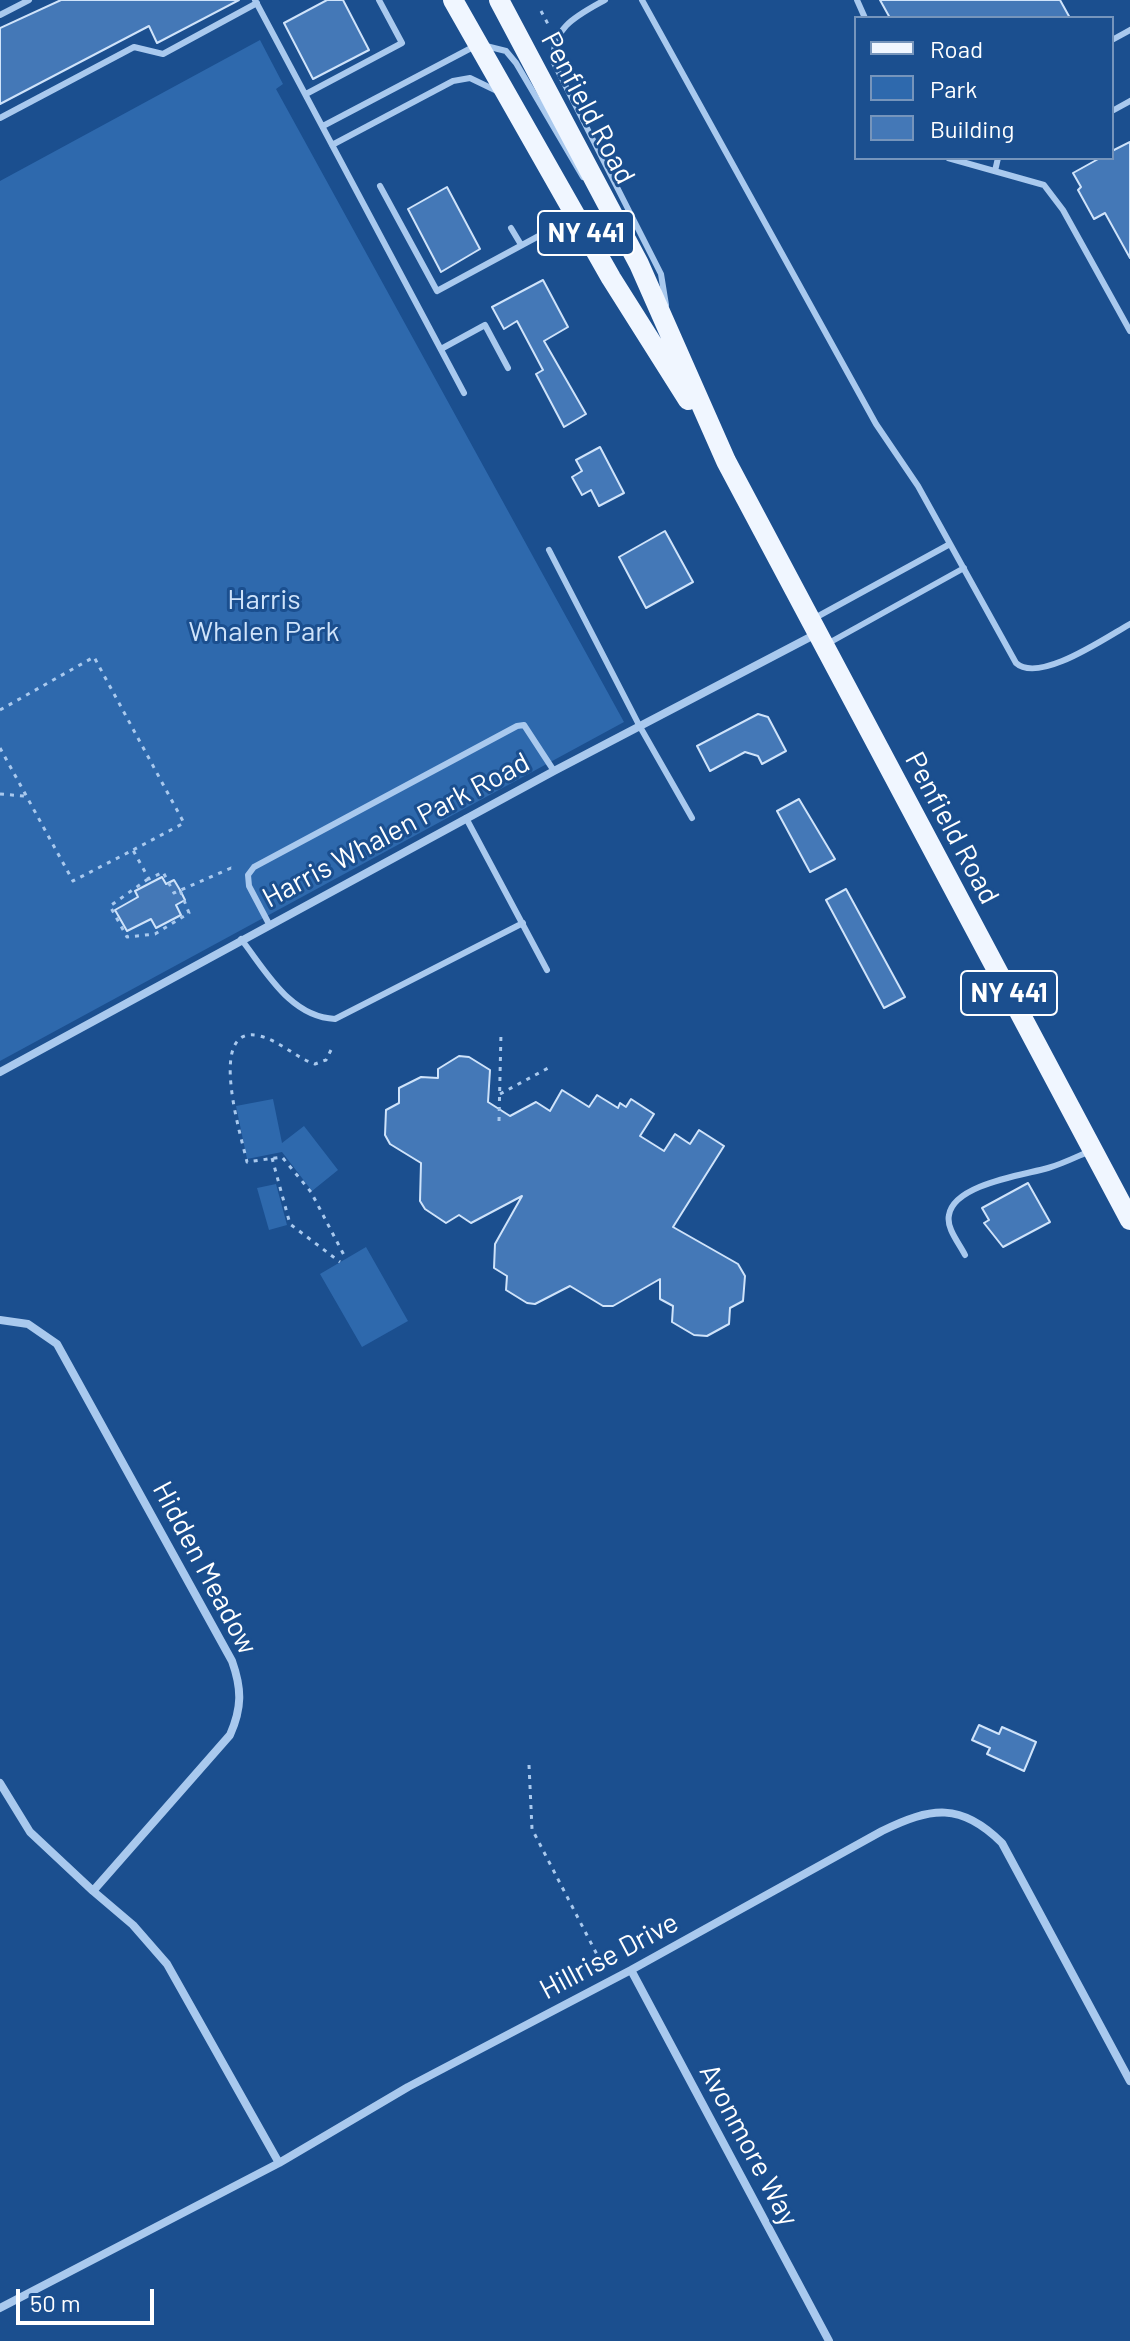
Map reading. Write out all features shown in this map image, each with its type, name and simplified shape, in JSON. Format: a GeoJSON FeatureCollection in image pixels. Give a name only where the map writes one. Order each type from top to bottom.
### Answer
{"type":"FeatureCollection","features":[{"type":"Feature","properties":{"kind":"main road","name":"Penfield Road"},"geometry":{"type":"LineString","coordinates":[[453,0],[583,228],[726,461]]}},
{"type":"Feature","properties":{"kind":"main road","name":"Penfield Road"},"geometry":{"type":"LineString","coordinates":[[499,0],[616,222],[726,461],[1130,1220]]}},
{"type":"Feature","properties":{"kind":"street","name":"Harris Whalen Park Road"},"geometry":{"type":"LineString","coordinates":[[0,1072],[241,939],[816,633]]}},
{"type":"Feature","properties":{"kind":"street","name":"Hidden Meadow"},"geometry":{"type":"LineString","coordinates":[[0,1320],[28,1324],[57,1344],[239,1680],[239,1715],[230,1735],[93,1891]]}},
{"type":"Feature","properties":{"kind":"street"},"geometry":{"type":"LineString","coordinates":[[0,1783],[30,1832],[133,1925],[167,1964],[279,2163]]}},
{"type":"Feature","properties":{"kind":"street","name":"Hillrise Drive"},"geometry":{"type":"LineString","coordinates":[[0,2308],[279,2163],[408,2087],[611,1981],[882,1831],[919,1815],[955,1813],[987,1829],[1014,1863],[1130,2081]]}},
{"type":"Feature","properties":{"kind":"street","name":"Avonmore Way"},"geometry":{"type":"LineString","coordinates":[[631,1970],[829,2341]]}},
{"type":"Feature","properties":{"kind":"lane"},"geometry":{"type":"LineString","coordinates":[[0,15],[29,0]]}},
{"type":"Feature","properties":{"kind":"lane"},"geometry":{"type":"LineString","coordinates":[[306,94],[402,43],[379,0]]}},
{"type":"Feature","properties":{"kind":"lane"},"geometry":{"type":"LineString","coordinates":[[605,0],[565,25],[555,39],[554,63],[661,274],[672,340]]}},
{"type":"Feature","properties":{"kind":"lane"},"geometry":{"type":"LineString","coordinates":[[642,0],[870,415],[950,544],[1016,663],[1024,670],[1050,667],[1130,624]]}},
{"type":"Feature","properties":{"kind":"lane"},"geometry":{"type":"LineString","coordinates":[[0,118],[134,47],[163,54],[256,1],[464,393]]}},
{"type":"Feature","properties":{"kind":"lane"},"geometry":{"type":"LineString","coordinates":[[323,126],[479,44],[506,51],[577,169],[616,222]]}},
{"type":"Feature","properties":{"kind":"lane"},"geometry":{"type":"LineString","coordinates":[[332,145],[459,80],[484,82],[510,100]]}},
{"type":"Feature","properties":{"kind":"lane"},"geometry":{"type":"LineString","coordinates":[[955,160],[1044,185],[1053,195],[1130,331]]}},
{"type":"Feature","properties":{"kind":"lane"},"geometry":{"type":"LineString","coordinates":[[995,171],[998,160]]}},
{"type":"Feature","properties":{"kind":"lane"},"geometry":{"type":"LineString","coordinates":[[380,186],[437,291],[520,243],[548,231],[583,228]]}},
{"type":"Feature","properties":{"kind":"lane"},"geometry":{"type":"LineString","coordinates":[[511,228],[520,243]]}},
{"type":"Feature","properties":{"kind":"lane"},"geometry":{"type":"LineString","coordinates":[[441,349],[485,325],[508,368]]}},
{"type":"Feature","properties":{"kind":"lane"},"geometry":{"type":"LineString","coordinates":[[816,633],[950,544]]}},
{"type":"Feature","properties":{"kind":"lane"},"geometry":{"type":"LineString","coordinates":[[549,550],[639,725],[692,818]]}},
{"type":"Feature","properties":{"kind":"lane"},"geometry":{"type":"LineString","coordinates":[[816,633],[964,568]]}},
{"type":"Feature","properties":{"kind":"lane"},"geometry":{"type":"LineString","coordinates":[[269,924],[249,886],[248,875],[254,867],[517,726],[524,725],[532,731],[554,771]]}},
{"type":"Feature","properties":{"kind":"lane"},"geometry":{"type":"LineString","coordinates":[[466,818],[547,970]]}},
{"type":"Feature","properties":{"kind":"lane"},"geometry":{"type":"LineString","coordinates":[[241,939],[286,997],[303,1011],[335,1019],[523,923]]}},
{"type":"Feature","properties":{"kind":"lane"},"geometry":{"type":"LineString","coordinates":[[965,1255],[949,1225],[949,1212],[956,1202],[996,1179],[1050,1168],[1093,1150]]}},
{"type":"Feature","properties":{"kind":"path"},"geometry":{"type":"LineString","coordinates":[[541,11],[551,30]]}},
{"type":"Feature","properties":{"kind":"path"},"geometry":{"type":"LineString","coordinates":[[0,710],[94,657],[184,823],[73,881],[0,748]]}},
{"type":"Feature","properties":{"kind":"path"},"geometry":{"type":"LineString","coordinates":[[0,794],[26,796]]}},
{"type":"Feature","properties":{"kind":"path"},"geometry":{"type":"LineString","coordinates":[[133,850],[149,879]]}},
{"type":"Feature","properties":{"kind":"path"},"geometry":{"type":"LineString","coordinates":[[180,890],[189,913],[155,934],[127,937],[110,906],[163,872],[174,893],[180,890],[231,868],[248,875]]}},
{"type":"Feature","properties":{"kind":"path"},"geometry":{"type":"LineString","coordinates":[[499,1121],[501,1032]]}},
{"type":"Feature","properties":{"kind":"path"},"geometry":{"type":"LineString","coordinates":[[331,1050],[326,1060],[315,1064],[260,1036],[248,1036],[237,1042],[229,1056],[230,1085],[247,1162],[282,1157],[311,1192],[346,1259]]}},
{"type":"Feature","properties":{"kind":"path"},"geometry":{"type":"LineString","coordinates":[[500,1094],[550,1067]]}},
{"type":"Feature","properties":{"kind":"path"},"geometry":{"type":"LineString","coordinates":[[272,1158],[290,1224],[340,1262]]}},
{"type":"Feature","properties":{"kind":"path"},"geometry":{"type":"LineString","coordinates":[[529,1765],[532,1829],[611,1981]]}},
{"type":"Feature","properties":{"kind":"green space","name":"Harris Whalen Park"},"geometry":{"type":"Polygon","coordinates":[[[260,40],[283,84],[276,89],[624,722],[0,1061],[0,181],[260,40]]]}},
{"type":"Feature","properties":{"kind":"green space"},"geometry":{"type":"Polygon","coordinates":[[[273,1099],[282,1143],[304,1126],[338,1170],[312,1191],[282,1152],[247,1159],[236,1106],[273,1099]]]}},
{"type":"Feature","properties":{"kind":"green space"},"geometry":{"type":"Polygon","coordinates":[[[276,1184],[287,1225],[269,1230],[257,1188],[276,1184]]]}},
{"type":"Feature","properties":{"kind":"green space"},"geometry":{"type":"Polygon","coordinates":[[[366,1247],[408,1321],[362,1347],[320,1274],[366,1247]]]}},
{"type":"Feature","properties":{"kind":"building"},"geometry":{"type":"Polygon","coordinates":[[[61,0],[239,0],[157,43],[149,26],[0,104],[0,28],[61,0]]]}},
{"type":"Feature","properties":{"kind":"building"},"geometry":{"type":"Polygon","coordinates":[[[327,0],[343,0],[369,50],[313,79],[284,23],[327,0]]]}},
{"type":"Feature","properties":{"kind":"building"},"geometry":{"type":"Polygon","coordinates":[[[880,0],[1060,0],[1069,16],[889,16],[880,0]]]}},
{"type":"Feature","properties":{"kind":"building"},"geometry":{"type":"Polygon","coordinates":[[[1130,142],[1130,258],[1105,213],[1094,219],[1078,190],[1081,187],[1073,173],[1096,160],[1114,160],[1114,150],[1130,142]]]}},
{"type":"Feature","properties":{"kind":"building"},"geometry":{"type":"Polygon","coordinates":[[[447,187],[480,249],[441,272],[408,209],[447,187]]]}},
{"type":"Feature","properties":{"kind":"building"},"geometry":{"type":"Polygon","coordinates":[[[543,280],[568,327],[544,341],[586,414],[564,427],[536,374],[543,370],[517,321],[504,329],[492,307],[543,280]]]}},
{"type":"Feature","properties":{"kind":"building"},"geometry":{"type":"Polygon","coordinates":[[[600,447],[624,493],[599,506],[591,490],[582,495],[572,477],[582,471],[576,460],[600,447]]]}},
{"type":"Feature","properties":{"kind":"building"},"geometry":{"type":"Polygon","coordinates":[[[665,531],[693,582],[646,608],[619,557],[665,531]]]}},
{"type":"Feature","properties":{"kind":"building"},"geometry":{"type":"Polygon","coordinates":[[[758,714],[768,717],[786,751],[762,764],[758,756],[745,752],[710,771],[697,746],[758,714]]]}},
{"type":"Feature","properties":{"kind":"building"},"geometry":{"type":"Polygon","coordinates":[[[799,799],[835,859],[810,872],[777,811],[799,799]]]}},
{"type":"Feature","properties":{"kind":"building"},"geometry":{"type":"Polygon","coordinates":[[[162,877],[166,884],[174,880],[185,900],[176,905],[181,915],[156,928],[151,919],[127,931],[115,910],[138,897],[135,891],[162,877]]]}},
{"type":"Feature","properties":{"kind":"building"},"geometry":{"type":"Polygon","coordinates":[[[846,889],[905,997],[884,1008],[826,900],[846,889]]]}},
{"type":"Feature","properties":{"kind":"building"},"geometry":{"type":"Polygon","coordinates":[[[459,1056],[469,1057],[490,1070],[488,1102],[510,1116],[536,1102],[550,1111],[562,1090],[589,1107],[597,1095],[618,1108],[620,1103],[626,1107],[631,1099],[654,1114],[640,1136],[664,1151],[675,1134],[690,1144],[699,1130],[724,1146],[673,1227],[738,1264],[745,1276],[743,1301],[730,1308],[729,1324],[707,1336],[694,1335],[672,1322],[673,1306],[660,1299],[660,1279],[613,1306],[603,1306],[570,1286],[535,1304],[527,1303],[506,1290],[507,1276],[494,1268],[495,1244],[522,1196],[471,1223],[459,1215],[446,1223],[425,1209],[420,1201],[421,1163],[390,1144],[385,1135],[386,1110],[399,1103],[399,1088],[421,1077],[438,1078],[438,1069],[459,1056]]]}},
{"type":"Feature","properties":{"kind":"building"},"geometry":{"type":"Polygon","coordinates":[[[1028,1183],[1050,1222],[1003,1247],[984,1223],[989,1220],[982,1208],[1028,1183]]]}},
{"type":"Feature","properties":{"kind":"building"},"geometry":{"type":"Polygon","coordinates":[[[979,1725],[999,1734],[1002,1727],[1036,1742],[1024,1771],[987,1754],[990,1748],[972,1740],[979,1725]]]}}]}
